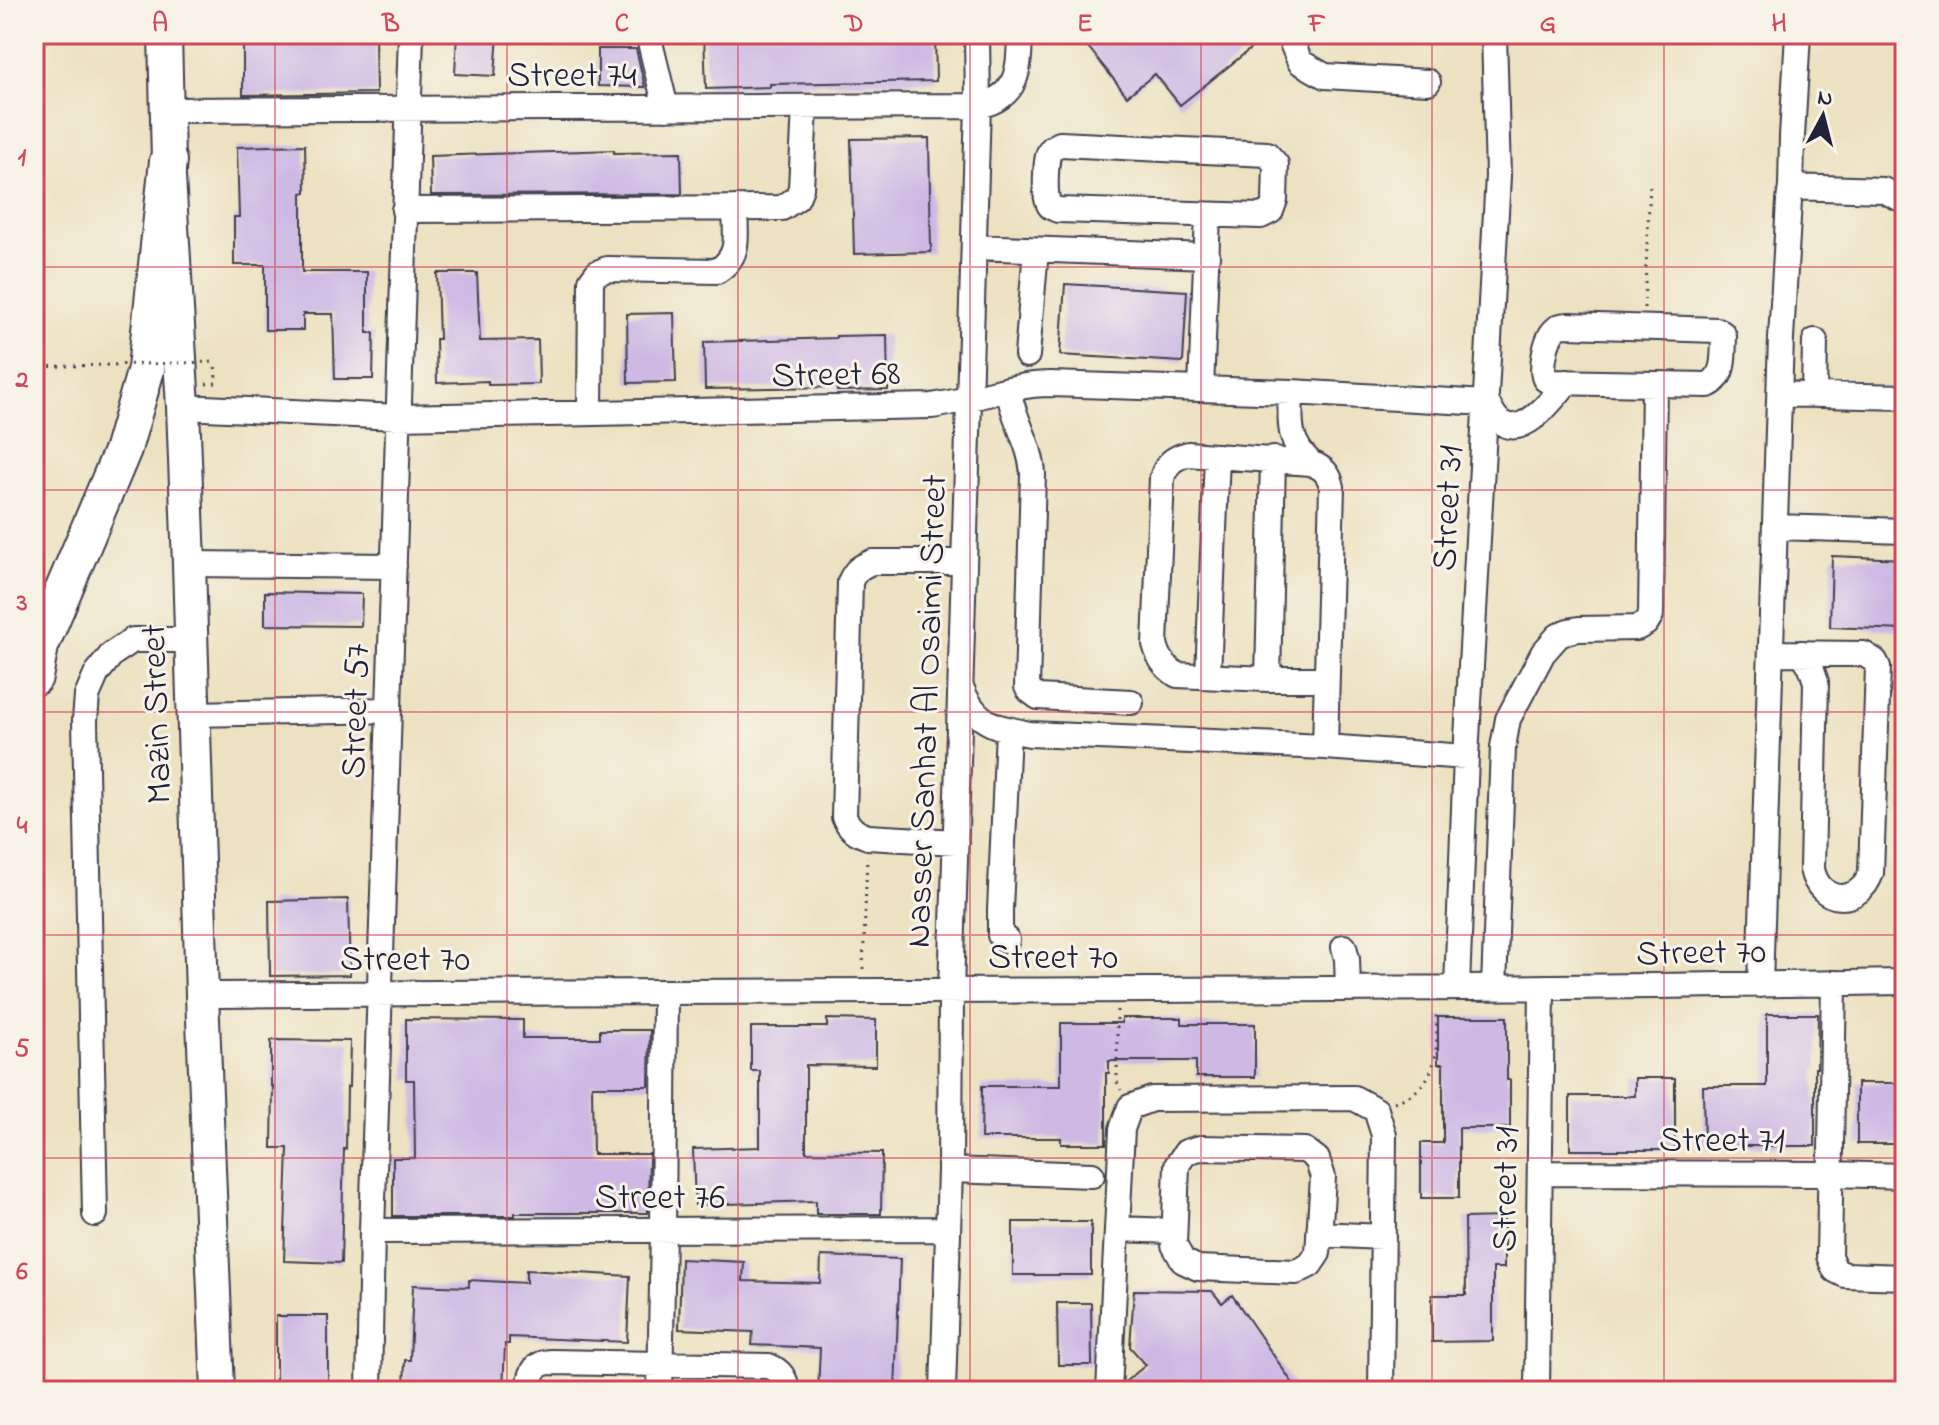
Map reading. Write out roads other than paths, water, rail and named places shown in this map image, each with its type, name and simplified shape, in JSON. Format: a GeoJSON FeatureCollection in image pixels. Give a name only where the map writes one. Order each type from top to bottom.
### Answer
{"type":"FeatureCollection","features":[{"type":"Feature","properties":{"kind":"highway"},"geometry":{"type":"LineString","coordinates":[[34,677],[40,646],[57,602],[123,449],[146,369],[168,161]]}},
{"type":"Feature","properties":{"kind":"main road","name":"Mazin Street"},"geometry":{"type":"LineString","coordinates":[[165,34],[168,161],[183,407],[218,1391]]}},
{"type":"Feature","properties":{"kind":"street","name":"Street 57"},"geometry":{"type":"LineString","coordinates":[[369,1391],[411,34]]}},
{"type":"Feature","properties":{"kind":"street"},"geometry":{"type":"LineString","coordinates":[[648,34],[666,108]]}},
{"type":"Feature","properties":{"kind":"street","name":"Nasser Sanhat Al Osaimi Street"},"geometry":{"type":"LineString","coordinates":[[943,1391],[950,1170],[951,992],[978,106],[977,34]]}},
{"type":"Feature","properties":{"kind":"street"},"geometry":{"type":"LineString","coordinates":[[978,106],[990,103],[1011,87],[1019,63],[1020,34]]}},
{"type":"Feature","properties":{"kind":"street"},"geometry":{"type":"LineString","coordinates":[[1292,34],[1292,43],[1300,62],[1325,76],[1428,82]]}},
{"type":"Feature","properties":{"kind":"street","name":"Street 31"},"geometry":{"type":"LineString","coordinates":[[1446,987],[1466,757],[1487,403],[1498,176],[1494,34]]}},
{"type":"Feature","properties":{"kind":"street"},"geometry":{"type":"LineString","coordinates":[[1760,985],[1784,293],[1798,34]]}},
{"type":"Feature","properties":{"kind":"street","name":"Street 74"},"geometry":{"type":"LineString","coordinates":[[167,110],[978,106]]}},
{"type":"Feature","properties":{"kind":"street"},"geometry":{"type":"LineString","coordinates":[[404,210],[782,208],[797,198],[801,188],[805,107]]}},
{"type":"Feature","properties":{"kind":"street"},"geometry":{"type":"LineString","coordinates":[[1060,144],[1067,144],[1260,153],[1272,158],[1277,170],[1271,211],[1261,216],[1208,215],[1058,210],[1052,207],[1046,196],[1047,158],[1060,144]]}},
{"type":"Feature","properties":{"kind":"street"},"geometry":{"type":"LineString","coordinates":[[1791,187],[1898,191]]}},
{"type":"Feature","properties":{"kind":"street"},"geometry":{"type":"LineString","coordinates":[[590,412],[591,281],[597,273],[607,269],[717,271],[732,258],[735,248],[735,208]]}},
{"type":"Feature","properties":{"kind":"street"},"geometry":{"type":"LineString","coordinates":[[1201,389],[1208,215]]}},
{"type":"Feature","properties":{"kind":"street"},"geometry":{"type":"LineString","coordinates":[[974,247],[1207,256]]}},
{"type":"Feature","properties":{"kind":"street"},"geometry":{"type":"LineString","coordinates":[[1027,355],[1036,250]]}},
{"type":"Feature","properties":{"kind":"street"},"geometry":{"type":"LineString","coordinates":[[1568,325],[1717,330],[1724,337],[1721,373],[1714,383],[1708,385],[1567,382],[1550,382],[1545,379],[1542,369],[1549,338],[1556,329],[1568,325]]}},
{"type":"Feature","properties":{"kind":"street"},"geometry":{"type":"LineString","coordinates":[[1814,395],[1815,341]]}},
{"type":"Feature","properties":{"kind":"street"},"geometry":{"type":"LineString","coordinates":[[1487,403],[1503,424],[1514,426],[1538,415],[1567,382]]}},
{"type":"Feature","properties":{"kind":"street","name":"Street 68"},"geometry":{"type":"LineString","coordinates":[[183,407],[398,417],[931,406],[1031,384],[1291,392],[1487,403]]}},
{"type":"Feature","properties":{"kind":"street"},"geometry":{"type":"LineString","coordinates":[[1494,987],[1503,747],[1508,719],[1543,653],[1558,636],[1579,629],[1637,628],[1646,623],[1651,615],[1654,384]]}},
{"type":"Feature","properties":{"kind":"street"},"geometry":{"type":"LineString","coordinates":[[1008,389],[1032,458],[1027,687],[1038,697],[1131,702]]}},
{"type":"Feature","properties":{"kind":"street"},"geometry":{"type":"LineString","coordinates":[[1291,392],[1290,425],[1296,447],[1311,463]]}},
{"type":"Feature","properties":{"kind":"street"},"geometry":{"type":"LineString","coordinates":[[1780,394],[1905,397]]}},
{"type":"Feature","properties":{"kind":"street"},"geometry":{"type":"LineString","coordinates":[[1268,679],[1266,458],[1290,425]]}},
{"type":"Feature","properties":{"kind":"street"},"geometry":{"type":"LineString","coordinates":[[1325,747],[1330,477],[1323,468],[1311,463],[1188,454],[1175,457],[1166,466],[1162,478],[1155,644],[1159,658],[1177,675],[1326,679]]}},
{"type":"Feature","properties":{"kind":"street"},"geometry":{"type":"LineString","coordinates":[[1208,676],[1217,456]]}},
{"type":"Feature","properties":{"kind":"street"},"geometry":{"type":"LineString","coordinates":[[1776,527],[1905,531]]}},
{"type":"Feature","properties":{"kind":"street"},"geometry":{"type":"LineString","coordinates":[[956,842],[868,837],[849,827],[844,817],[850,582],[860,566],[872,562],[964,562]]}},
{"type":"Feature","properties":{"kind":"street"},"geometry":{"type":"LineString","coordinates":[[189,564],[394,566]]}},
{"type":"Feature","properties":{"kind":"street"},"geometry":{"type":"LineString","coordinates":[[95,1214],[87,696],[97,673],[112,654],[133,640],[192,640]]}},
{"type":"Feature","properties":{"kind":"street"},"geometry":{"type":"LineString","coordinates":[[1772,653],[1864,654],[1870,656],[1878,667],[1871,873],[1863,888],[1840,897],[1824,891],[1813,877],[1812,869],[1816,682],[1822,666],[1833,654]]}},
{"type":"Feature","properties":{"kind":"street"},"geometry":{"type":"LineString","coordinates":[[1802,653],[1816,682]]}},
{"type":"Feature","properties":{"kind":"street"},"geometry":{"type":"LineString","coordinates":[[960,685],[967,703],[984,721],[1030,734],[1325,747],[1466,757]]}},
{"type":"Feature","properties":{"kind":"street"},"geometry":{"type":"LineString","coordinates":[[194,714],[389,710]]}},
{"type":"Feature","properties":{"kind":"street"},"geometry":{"type":"LineString","coordinates":[[1007,940],[1000,935],[999,922],[1008,730]]}},
{"type":"Feature","properties":{"kind":"street"},"geometry":{"type":"LineString","coordinates":[[1344,947],[1348,988]]}},
{"type":"Feature","properties":{"kind":"street","name":"Street 70"},"geometry":{"type":"LineString","coordinates":[[202,995],[1542,988],[1905,982]]}},
{"type":"Feature","properties":{"kind":"street"},"geometry":{"type":"LineString","coordinates":[[1834,983],[1829,1256],[1835,1270],[1845,1275],[1905,1277]]}},
{"type":"Feature","properties":{"kind":"street","name":"Street 31"},"geometry":{"type":"LineString","coordinates":[[1537,1391],[1542,988]]}},
{"type":"Feature","properties":{"kind":"street"},"geometry":{"type":"LineString","coordinates":[[660,1391],[665,992]]}},
{"type":"Feature","properties":{"kind":"street"},"geometry":{"type":"LineString","coordinates":[[1109,1391],[1122,1129],[1130,1107],[1152,1099],[1354,1098],[1376,1110],[1384,1135],[1381,1391]]}},
{"type":"Feature","properties":{"kind":"street"},"geometry":{"type":"LineString","coordinates":[[1200,1148],[1305,1150],[1317,1159],[1323,1177],[1318,1253],[1310,1265],[1296,1272],[1198,1268],[1183,1261],[1174,1245],[1174,1231],[1177,1165],[1186,1152],[1200,1148]]}},
{"type":"Feature","properties":{"kind":"street"},"geometry":{"type":"LineString","coordinates":[[950,1170],[1092,1175]]}},
{"type":"Feature","properties":{"kind":"street","name":"Street 71"},"geometry":{"type":"LineString","coordinates":[[1540,1173],[1905,1176]]}},
{"type":"Feature","properties":{"kind":"street","name":"Street 76"},"geometry":{"type":"LineString","coordinates":[[372,1231],[948,1229]]}},
{"type":"Feature","properties":{"kind":"street"},"geometry":{"type":"LineString","coordinates":[[1117,1229],[1174,1231]]}},
{"type":"Feature","properties":{"kind":"street"},"geometry":{"type":"LineString","coordinates":[[1319,1234],[1383,1237]]}},
{"type":"Feature","properties":{"kind":"street"},"geometry":{"type":"LineString","coordinates":[[529,1391],[533,1370],[544,1362],[769,1366],[781,1373],[787,1391]]}}]}
